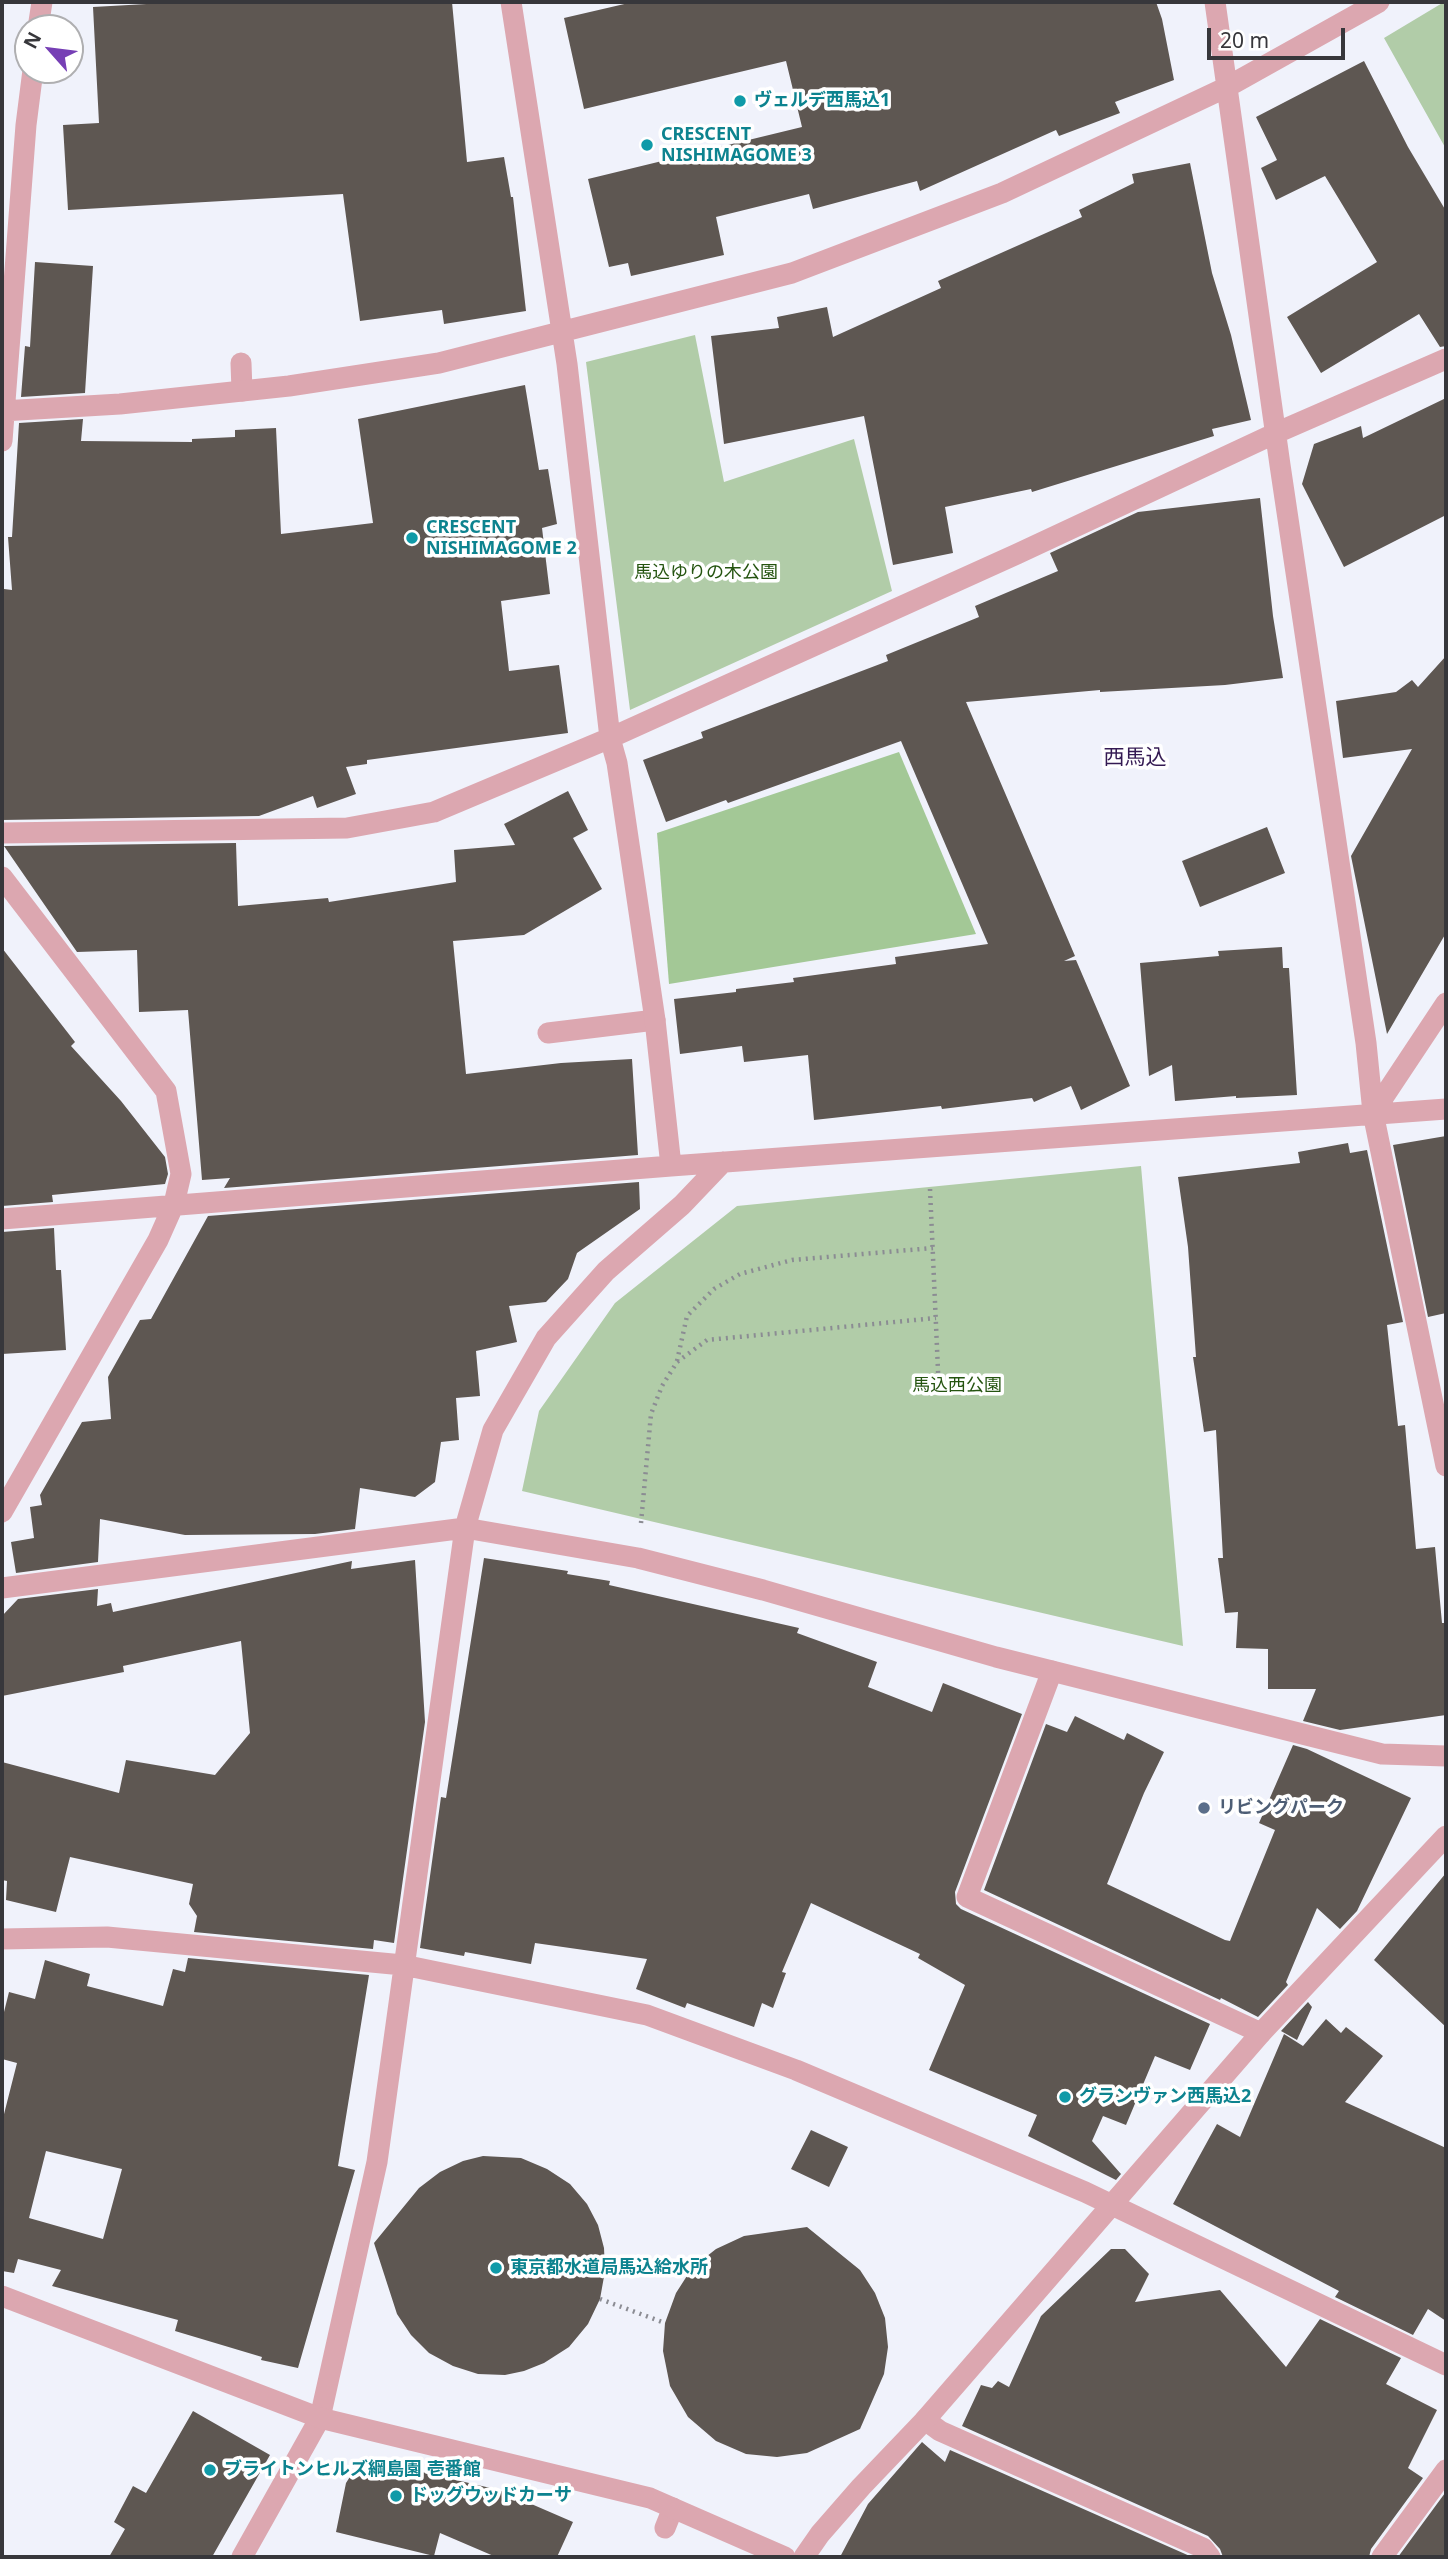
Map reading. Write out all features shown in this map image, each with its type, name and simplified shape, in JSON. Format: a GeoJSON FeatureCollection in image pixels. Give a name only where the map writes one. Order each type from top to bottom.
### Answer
{"type":"FeatureCollection","features":[{"type":"Feature","properties":{"kind":"street"},"geometry":{"type":"LineString","coordinates":[[512,2],[562,332],[610,738],[617,763],[655,1020],[671,1166]]}},
{"type":"Feature","properties":{"kind":"street"},"geometry":{"type":"LineString","coordinates":[[1215,2],[1364,1029],[1373,1113],[1446,1466]]}},
{"type":"Feature","properties":{"kind":"street"},"geometry":{"type":"LineString","coordinates":[[3,411],[120,404],[242,391],[439,363],[792,273],[1002,193],[1227,87],[1379,2]]}},
{"type":"Feature","properties":{"kind":"street"},"geometry":{"type":"LineString","coordinates":[[2,441],[31,84]]}},
{"type":"Feature","properties":{"kind":"street"},"geometry":{"type":"LineString","coordinates":[[2,833],[347,828],[434,812],[610,738],[1017,554],[1276,433],[1446,359]]}},
{"type":"Feature","properties":{"kind":"street"},"geometry":{"type":"LineString","coordinates":[[241,363],[242,391]]}},
{"type":"Feature","properties":{"kind":"street"},"geometry":{"type":"LineString","coordinates":[[2,877],[166,1091],[181,1174],[174,1204],[151,1252],[2,1512]]}},
{"type":"Feature","properties":{"kind":"street"},"geometry":{"type":"LineString","coordinates":[[1373,1113],[1446,1003]]}},
{"type":"Feature","properties":{"kind":"street"},"geometry":{"type":"LineString","coordinates":[[548,1033],[655,1020]]}},
{"type":"Feature","properties":{"kind":"street"},"geometry":{"type":"LineString","coordinates":[[2,1219],[1446,1109]]}},
{"type":"Feature","properties":{"kind":"street"},"geometry":{"type":"LineString","coordinates":[[242,2557],[320,2418],[377,2162],[464,1528],[493,1430],[546,1338],[606,1270],[682,1205],[723,1162]]}},
{"type":"Feature","properties":{"kind":"street"},"geometry":{"type":"LineString","coordinates":[[2,1588],[464,1528],[638,1558],[1052,1671],[1382,1754],[1446,1756]]}},
{"type":"Feature","properties":{"kind":"street"},"geometry":{"type":"LineString","coordinates":[[1052,1671],[967,1897],[1261,2033]]}},
{"type":"Feature","properties":{"kind":"street"},"geometry":{"type":"LineString","coordinates":[[804,2557],[853,2497],[925,2420],[1261,2033],[1446,1836]]}},
{"type":"Feature","properties":{"kind":"street"},"geometry":{"type":"LineString","coordinates":[[2,1939],[107,1937],[403,1965],[647,2015],[796,2070],[1085,2192],[1446,2365]]}},
{"type":"Feature","properties":{"kind":"street"},"geometry":{"type":"LineString","coordinates":[[2,2296],[320,2418],[637,2494],[669,2518],[785,2557]]}},
{"type":"Feature","properties":{"kind":"street"},"geometry":{"type":"LineString","coordinates":[[925,2420],[940,2431],[1203,2548],[1210,2557]]}},
{"type":"Feature","properties":{"kind":"street"},"geometry":{"type":"LineString","coordinates":[[1382,2557],[1446,2470]]}},
{"type":"Feature","properties":{"kind":"path"},"geometry":{"type":"LineString","coordinates":[[930,1189],[939,1392]]}},
{"type":"Feature","properties":{"kind":"path"},"geometry":{"type":"LineString","coordinates":[[638,1558],[651,1414],[662,1386],[677,1362],[687,1316],[714,1289],[740,1274],[792,1260],[933,1248]]}},
{"type":"Feature","properties":{"kind":"path"},"geometry":{"type":"LineString","coordinates":[[677,1362],[708,1340],[936,1318]]}},
{"type":"Feature","properties":{"kind":"path"},"geometry":{"type":"LineString","coordinates":[[600,2299],[665,2323]]}},
{"type":"Feature","properties":{"kind":"green space"},"geometry":{"type":"Polygon","coordinates":[[[1446,2],[1446,149],[1384,38],[1446,2]]]}},
{"type":"Feature","properties":{"kind":"green space","name":"馬込ゆりの木公園"},"geometry":{"type":"Polygon","coordinates":[[[695,335],[724,482],[854,439],[892,591],[630,710],[586,362],[695,335]]]}},
{"type":"Feature","properties":{"kind":"green space"},"geometry":{"type":"Polygon","coordinates":[[[899,752],[976,934],[669,984],[657,833],[899,752]]]}},
{"type":"Feature","properties":{"kind":"green space","name":"馬込西公園"},"geometry":{"type":"Polygon","coordinates":[[[1141,1166],[1183,1646],[522,1491],[539,1411],[615,1303],[737,1206],[1141,1166]]]}},
{"type":"Feature","properties":{"kind":"building"},"geometry":{"type":"Polygon","coordinates":[[[182,2],[452,2],[467,162],[504,157],[513,197],[526,311],[444,324],[442,310],[360,321],[343,194],[68,210],[63,125],[99,123],[93,7],[182,2]]]}},
{"type":"Feature","properties":{"kind":"building"},"geometry":{"type":"Polygon","coordinates":[[[633,2],[1156,2],[1174,80],[1115,102],[1120,113],[1059,136],[1056,130],[920,191],[917,181],[813,209],[809,194],[716,217],[724,255],[631,276],[628,263],[609,267],[588,179],[802,127],[786,61],[584,109],[564,18],[633,2]]]}},
{"type":"Feature","properties":{"kind":"building"},"geometry":{"type":"Polygon","coordinates":[[[1364,61],[1408,147],[1446,211],[1446,346],[1440,347],[1419,314],[1321,373],[1287,317],[1377,262],[1325,176],[1276,200],[1261,168],[1277,160],[1256,117],[1364,61]]]}},
{"type":"Feature","properties":{"kind":"building"},"geometry":{"type":"Polygon","coordinates":[[[1190,163],[1212,273],[1231,335],[1251,420],[1212,429],[1214,436],[1032,492],[1031,489],[945,507],[953,553],[893,565],[864,416],[724,444],[711,336],[779,328],[777,317],[827,307],[833,337],[941,288],[938,281],[1082,217],[1079,210],[1134,183],[1132,174],[1190,163]]]}},
{"type":"Feature","properties":{"kind":"building"},"geometry":{"type":"Polygon","coordinates":[[[35,262],[93,266],[85,393],[21,397],[25,346],[30,347],[35,262]]]}},
{"type":"Feature","properties":{"kind":"building"},"geometry":{"type":"Polygon","coordinates":[[[525,385],[539,470],[548,469],[557,524],[542,528],[550,594],[501,601],[509,671],[559,665],[568,733],[367,760],[367,764],[346,767],[356,794],[317,808],[313,796],[259,816],[2,820],[2,623],[4,589],[12,590],[8,537],[12,537],[19,423],[83,419],[81,441],[192,442],[192,439],[235,437],[235,430],[276,428],[281,534],[373,523],[358,419],[525,385]]]}},
{"type":"Feature","properties":{"kind":"building"},"geometry":{"type":"Polygon","coordinates":[[[1446,398],[1446,515],[1344,567],[1302,484],[1314,444],[1361,426],[1363,438],[1446,398]]]}},
{"type":"Feature","properties":{"kind":"building"},"geometry":{"type":"Polygon","coordinates":[[[1260,498],[1283,678],[1225,685],[1100,690],[966,702],[1075,956],[1064,961],[1076,960],[1130,1086],[1081,1110],[1071,1086],[1034,1102],[1032,1098],[814,1120],[808,1055],[744,1062],[742,1046],[680,1054],[674,999],[794,982],[793,978],[896,964],[895,957],[988,944],[901,741],[728,803],[726,800],[666,822],[643,760],[703,738],[701,732],[888,661],[886,655],[979,617],[975,606],[1058,571],[1050,553],[1138,512],[1260,498]]]}},
{"type":"Feature","properties":{"kind":"building"},"geometry":{"type":"Polygon","coordinates":[[[1446,656],[1446,933],[1387,1034],[1351,856],[1412,749],[1343,758],[1336,701],[1396,692],[1412,680],[1418,687],[1446,656]]]}},
{"type":"Feature","properties":{"kind":"building"},"geometry":{"type":"Polygon","coordinates":[[[568,791],[588,830],[573,838],[602,889],[524,935],[453,941],[466,1074],[561,1063],[632,1059],[638,1155],[224,1188],[230,1178],[202,1180],[188,1010],[139,1012],[137,950],[77,952],[4,846],[236,843],[238,906],[328,898],[329,902],[456,882],[454,850],[515,845],[504,824],[568,791]]]}},
{"type":"Feature","properties":{"kind":"building"},"geometry":{"type":"Polygon","coordinates":[[[1267,827],[1285,873],[1200,907],[1182,861],[1267,827]]]}},
{"type":"Feature","properties":{"kind":"building"},"geometry":{"type":"Polygon","coordinates":[[[1282,947],[1283,968],[1289,968],[1297,1095],[1175,1101],[1172,1065],[1149,1076],[1140,963],[1219,956],[1218,951],[1282,947]]]}},
{"type":"Feature","properties":{"kind":"building"},"geometry":{"type":"Polygon","coordinates":[[[2,948],[75,1042],[71,1046],[121,1101],[165,1157],[168,1174],[165,1184],[52,1195],[53,1202],[2,1206],[2,948]]]}},
{"type":"Feature","properties":{"kind":"building"},"geometry":{"type":"Polygon","coordinates":[[[1446,1136],[1446,1313],[1428,1317],[1393,1145],[1446,1136]]]}},
{"type":"Feature","properties":{"kind":"building"},"geometry":{"type":"Polygon","coordinates":[[[1348,1143],[1350,1153],[1367,1150],[1403,1322],[1387,1325],[1398,1426],[1405,1425],[1416,1549],[1435,1547],[1442,1623],[1446,1623],[1446,1715],[1340,1730],[1303,1721],[1316,1689],[1268,1689],[1268,1649],[1236,1648],[1238,1612],[1225,1613],[1218,1558],[1223,1558],[1216,1430],[1204,1432],[1193,1357],[1196,1357],[1188,1247],[1178,1177],[1300,1163],[1298,1152],[1348,1143]]]}},
{"type":"Feature","properties":{"kind":"building"},"geometry":{"type":"Polygon","coordinates":[[[639,1182],[640,1209],[577,1253],[568,1279],[546,1302],[509,1306],[517,1342],[476,1351],[480,1396],[456,1398],[459,1440],[441,1442],[435,1482],[415,1497],[360,1488],[355,1529],[315,1534],[185,1535],[100,1519],[98,1562],[16,1573],[11,1542],[34,1538],[30,1507],[42,1505],[40,1495],[82,1422],[111,1419],[108,1377],[140,1320],[151,1319],[208,1216],[639,1182]]]}},
{"type":"Feature","properties":{"kind":"building"},"geometry":{"type":"Polygon","coordinates":[[[54,1228],[56,1270],[61,1270],[66,1350],[2,1354],[2,1232],[54,1228]]]}},
{"type":"Feature","properties":{"kind":"building"},"geometry":{"type":"Polygon","coordinates":[[[484,1558],[568,1571],[567,1574],[610,1581],[609,1585],[799,1628],[797,1633],[877,1662],[868,1687],[932,1712],[943,1683],[1022,1714],[955,1892],[956,1904],[961,1909],[1210,2024],[1190,2070],[1155,2056],[1126,2125],[1103,2116],[1092,2141],[1121,2174],[1116,2180],[1028,2136],[1037,2115],[929,2070],[965,1985],[918,1958],[920,1954],[811,1903],[782,1972],[786,1973],[773,2008],[762,2003],[754,2027],[687,2003],[685,2008],[636,1989],[647,1959],[535,1943],[531,1964],[465,1952],[464,1956],[420,1948],[441,1797],[446,1798],[484,1558]]]}},
{"type":"Feature","properties":{"kind":"building"},"geometry":{"type":"Polygon","coordinates":[[[415,1560],[425,1722],[394,1943],[374,1940],[373,1949],[194,1932],[197,1916],[189,1904],[193,1884],[70,1857],[56,1912],[6,1900],[7,1881],[2,1880],[2,1762],[119,1793],[126,1760],[215,1775],[250,1733],[241,1641],[123,1666],[124,1672],[2,1696],[2,1616],[18,1599],[98,1589],[97,1606],[111,1603],[113,1612],[352,1561],[351,1569],[415,1560]]]}},
{"type":"Feature","properties":{"kind":"building"},"geometry":{"type":"Polygon","coordinates":[[[1075,1716],[1124,1740],[1127,1733],[1164,1752],[1144,1793],[1107,1884],[1225,1940],[1230,1941],[1275,1830],[1259,1823],[1293,1745],[1411,1798],[1357,1911],[1340,1929],[1317,1908],[1286,1982],[1288,1985],[1258,2017],[984,1890],[1046,1724],[1067,1732],[1075,1716]]]}},
{"type":"Feature","properties":{"kind":"building"},"geometry":{"type":"Polygon","coordinates":[[[1446,1873],[1446,2027],[1374,1960],[1446,1873]]]}},
{"type":"Feature","properties":{"kind":"building"},"geometry":{"type":"Polygon","coordinates":[[[188,1958],[369,1975],[338,2166],[355,2170],[298,2368],[261,2360],[262,2357],[175,2331],[178,2320],[52,2286],[61,2270],[18,2259],[14,2273],[2,2271],[2,2122],[17,2063],[2,2059],[2,2020],[9,1992],[35,1999],[45,1960],[90,1974],[87,1986],[163,2006],[173,1969],[185,1972],[188,1958]],[[46,2151],[29,2218],[103,2239],[122,2169],[46,2151]]]}},
{"type":"Feature","properties":{"kind":"building"},"geometry":{"type":"Polygon","coordinates":[[[1308,2002],[1312,2007],[1297,2040],[1281,2031],[1308,2002]]]}},
{"type":"Feature","properties":{"kind":"building"},"geometry":{"type":"Polygon","coordinates":[[[1326,2019],[1341,2033],[1346,2027],[1383,2056],[1345,2102],[1446,2148],[1446,2321],[1428,2309],[1413,2335],[1335,2297],[1339,2291],[1173,2204],[1217,2124],[1240,2137],[1284,2034],[1303,2046],[1326,2019]]]}},
{"type":"Feature","properties":{"kind":"building"},"geometry":{"type":"Polygon","coordinates":[[[811,2130],[848,2147],[829,2187],[791,2169],[811,2130]]]}},
{"type":"Feature","properties":{"kind":"building","name":"東京都水道局馬込給水所"},"geometry":{"type":"Polygon","coordinates":[[[483,2156],[521,2158],[547,2169],[570,2184],[587,2204],[598,2225],[604,2248],[605,2271],[600,2299],[588,2324],[569,2347],[544,2363],[505,2375],[478,2374],[453,2366],[429,2353],[411,2335],[397,2314],[374,2243],[419,2188],[440,2172],[463,2161],[483,2156]]]}},
{"type":"Feature","properties":{"kind":"building"},"geometry":{"type":"Polygon","coordinates":[[[807,2227],[860,2270],[875,2293],[885,2318],[888,2347],[884,2374],[860,2429],[807,2453],[777,2457],[746,2454],[716,2441],[688,2417],[670,2386],[663,2351],[665,2323],[676,2293],[692,2268],[716,2249],[744,2236],[807,2227]]]}},
{"type":"Feature","properties":{"kind":"building"},"geometry":{"type":"Polygon","coordinates":[[[1111,2249],[1125,2249],[1149,2274],[1135,2302],[1220,2290],[1286,2367],[1320,2319],[1401,2358],[1386,2384],[1437,2410],[1408,2468],[1423,2478],[1371,2549],[1369,2557],[1223,2557],[1220,2549],[1208,2536],[962,2426],[981,2385],[992,2388],[998,2381],[1009,2387],[1041,2316],[1111,2249]]]}},
{"type":"Feature","properties":{"kind":"building","name":"ブライトンヒルズ綱島園 壱番館"},"geometry":{"type":"Polygon","coordinates":[[[193,2411],[270,2455],[212,2557],[109,2557],[125,2529],[114,2522],[133,2486],[146,2493],[193,2411]]]}},
{"type":"Feature","properties":{"kind":"building"},"geometry":{"type":"Polygon","coordinates":[[[922,2442],[945,2462],[950,2450],[1192,2557],[840,2557],[868,2504],[922,2442]]]}},
{"type":"Feature","properties":{"kind":"building"},"geometry":{"type":"Polygon","coordinates":[[[362,2458],[499,2490],[573,2522],[557,2557],[496,2557],[440,2533],[434,2556],[336,2532],[346,2483],[362,2458]]]}},
{"type":"Feature","properties":{"kind":"building"},"geometry":{"type":"Polygon","coordinates":[[[1445,2493],[1446,2557],[1398,2557],[1445,2493]]]}},
{"type":"Feature","properties":{"kind":"place","name":"ヴェルデ西馬込1"},"geometry":{"type":"Point","coordinates":[740,101]}},
{"type":"Feature","properties":{"kind":"place","name":"CRESCENT NISHIMAGOME 3"},"geometry":{"type":"Point","coordinates":[647,145]}},
{"type":"Feature","properties":{"kind":"place","name":"CRESCENT NISHIMAGOME 2"},"geometry":{"type":"Point","coordinates":[412,538]}},
{"type":"Feature","properties":{"kind":"place","name":"リビングパーク"},"geometry":{"type":"Point","coordinates":[1204,1808]}},
{"type":"Feature","properties":{"kind":"place","name":"グランヴァン西馬込2"},"geometry":{"type":"Point","coordinates":[1065,2097]}},
{"type":"Feature","properties":{"kind":"place","name":"東京都水道局馬込給水所"},"geometry":{"type":"Point","coordinates":[496,2268]}},
{"type":"Feature","properties":{"kind":"place","name":"ブライトンヒルズ綱島園 壱番館"},"geometry":{"type":"Point","coordinates":[210,2470]}},
{"type":"Feature","properties":{"kind":"place","name":"ドッグウッドカーサ"},"geometry":{"type":"Point","coordinates":[396,2496]}},
{"type":"Feature","properties":{"kind":"district","name":"西馬込"},"geometry":{"type":"Point","coordinates":[1135,758]}}]}
